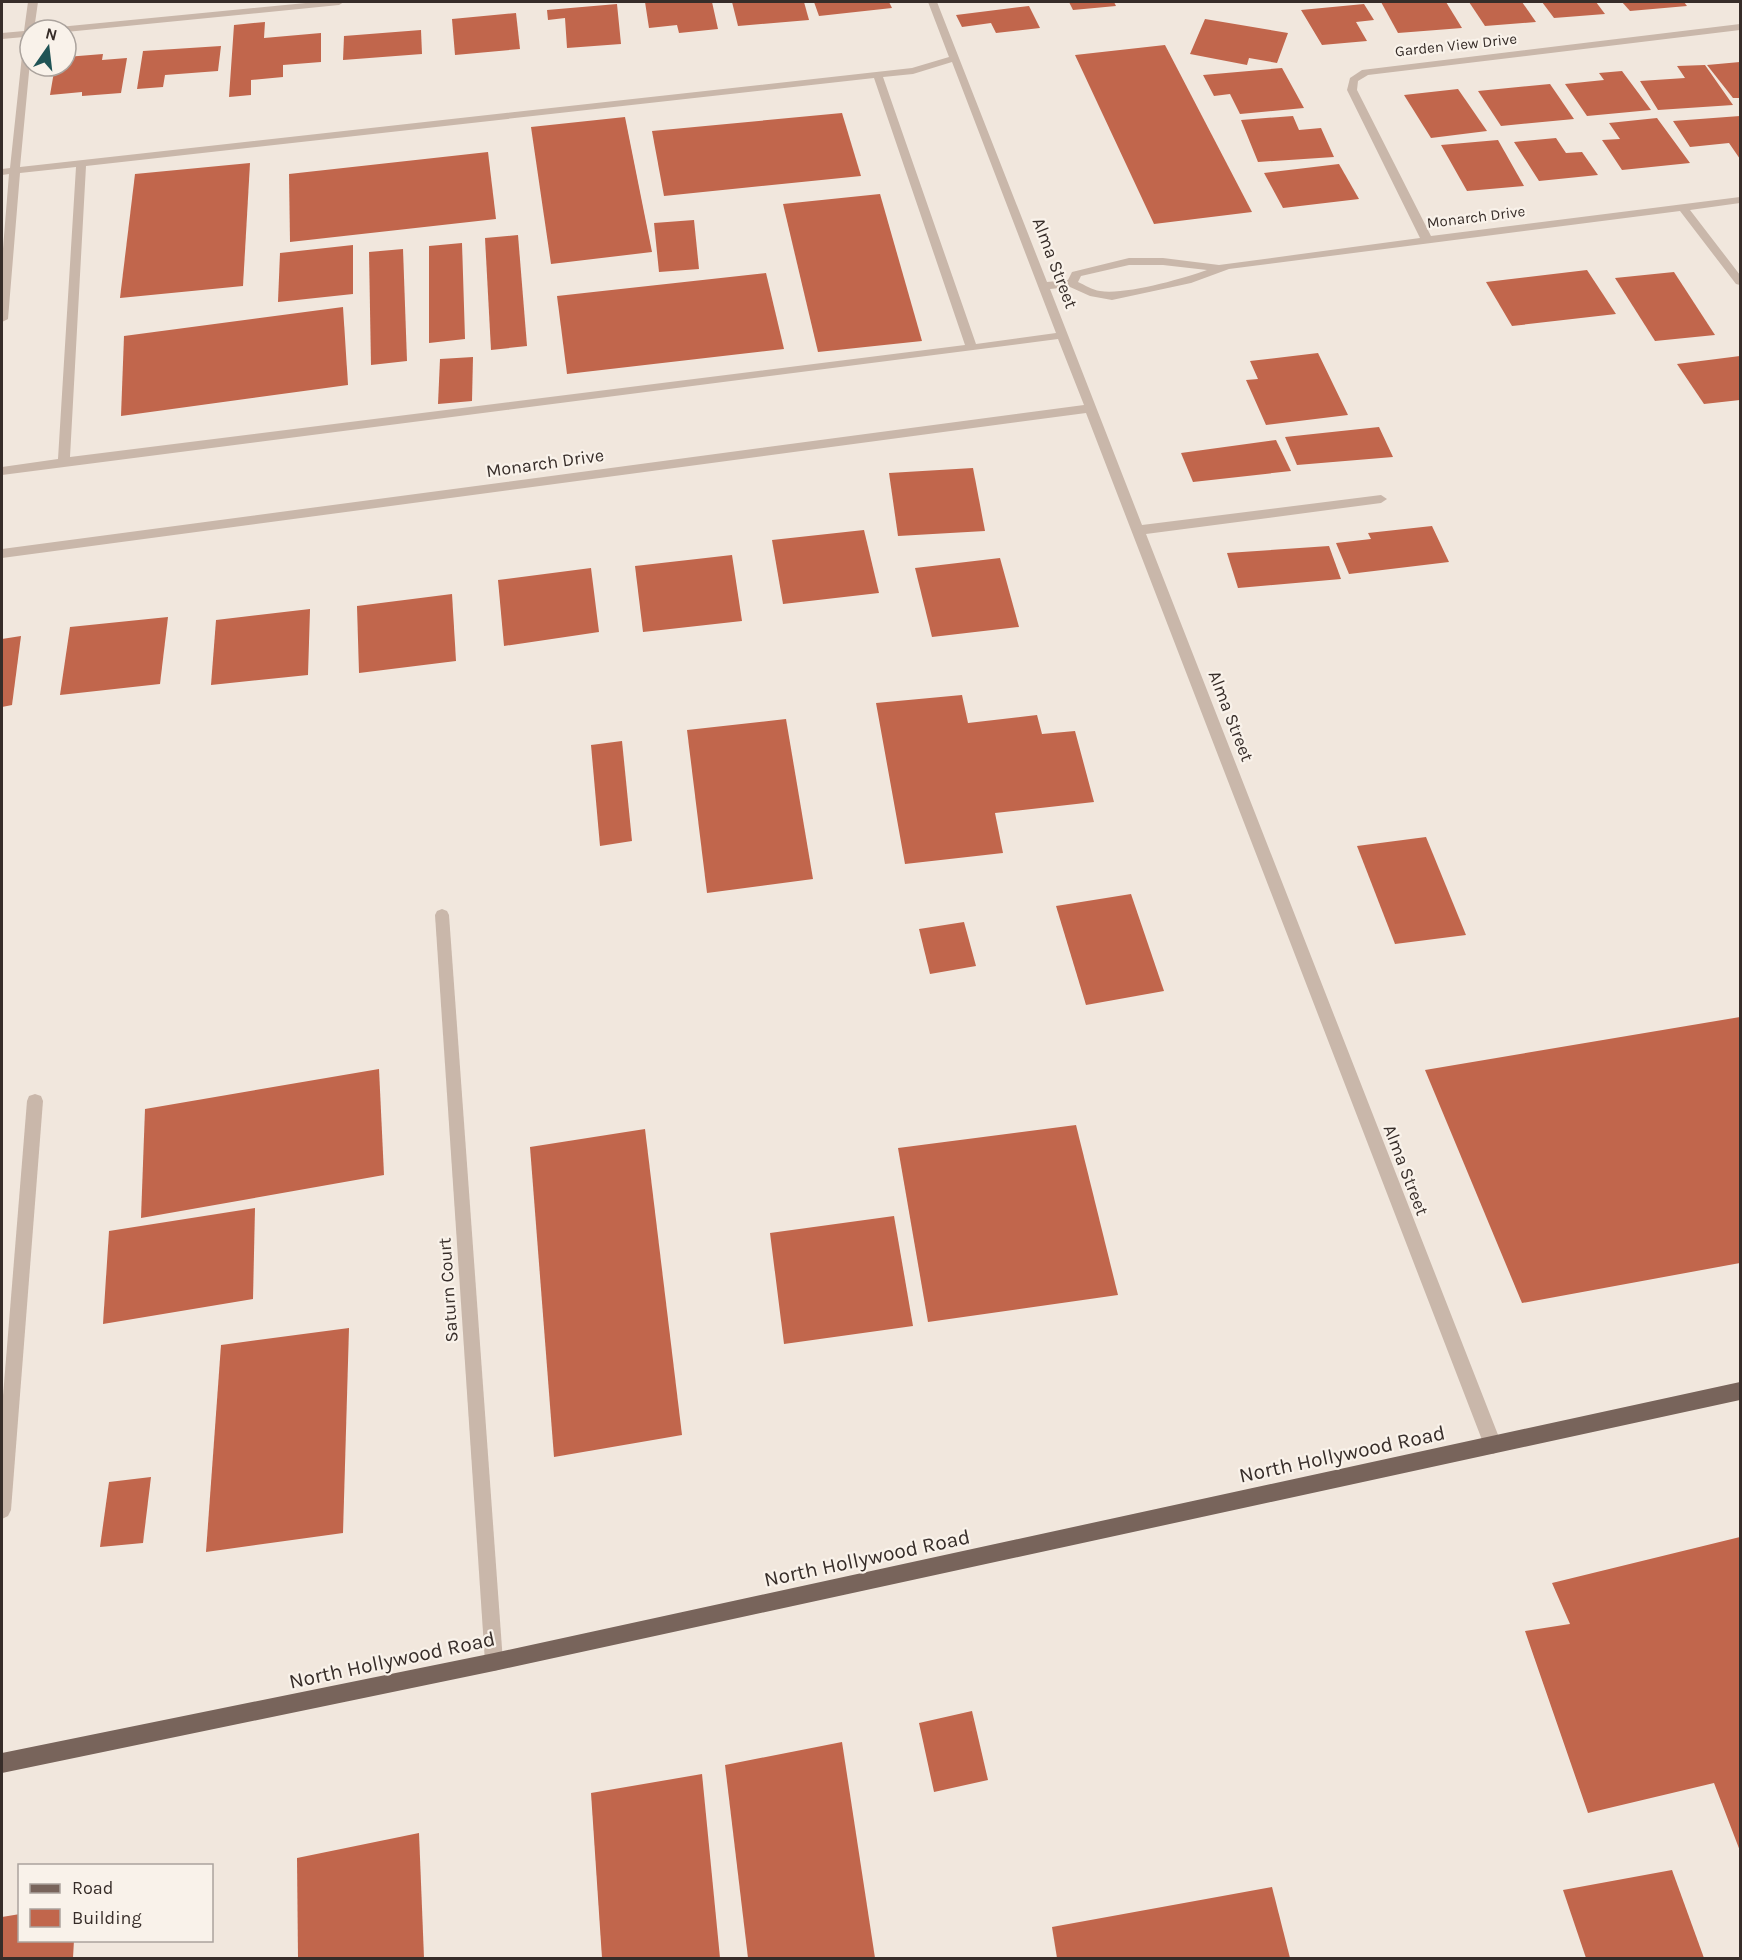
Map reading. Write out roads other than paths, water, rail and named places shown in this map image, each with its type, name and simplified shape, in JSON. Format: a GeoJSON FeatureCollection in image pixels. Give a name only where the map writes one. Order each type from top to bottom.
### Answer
{"type":"FeatureCollection","features":[{"type":"Feature","properties":{"kind":"main road","name":"North Hollywood Road"},"geometry":{"type":"LineString","coordinates":[[2,1763],[494,1662],[1740,1391]]}},
{"type":"Feature","properties":{"kind":"street"},"geometry":{"type":"LineString","coordinates":[[31,18],[33,2]]}},
{"type":"Feature","properties":{"kind":"street"},"geometry":{"type":"LineString","coordinates":[[78,28],[339,2]]}},
{"type":"Feature","properties":{"kind":"street","name":"Alma Street"},"geometry":{"type":"LineString","coordinates":[[933,2],[1493,1444]]}},
{"type":"Feature","properties":{"kind":"street","name":"Garden View Drive"},"geometry":{"type":"LineString","coordinates":[[1427,240],[1352,90],[1353,80],[1365,72],[1740,27]]}},
{"type":"Feature","properties":{"kind":"street"},"geometry":{"type":"LineString","coordinates":[[2,36],[18,34]]}},
{"type":"Feature","properties":{"kind":"street"},"geometry":{"type":"LineString","coordinates":[[2,172],[913,72],[956,58]]}},
{"type":"Feature","properties":{"kind":"street"},"geometry":{"type":"LineString","coordinates":[[878,76],[972,348]]}},
{"type":"Feature","properties":{"kind":"street"},"geometry":{"type":"LineString","coordinates":[[2,319],[24,78]]}},
{"type":"Feature","properties":{"kind":"street"},"geometry":{"type":"LineString","coordinates":[[64,462],[81,165]]}},
{"type":"Feature","properties":{"kind":"street","name":"Monarch Drive"},"geometry":{"type":"LineString","coordinates":[[1072,283],[1076,274],[1099,265],[1131,261],[1160,259],[1217,268],[1740,200]]}},
{"type":"Feature","properties":{"kind":"street"},"geometry":{"type":"LineString","coordinates":[[1682,207],[1740,282]]}},
{"type":"Feature","properties":{"kind":"street","name":"Monarch Drive"},"geometry":{"type":"LineString","coordinates":[[1044,286],[1072,283],[1094,294],[1113,296],[1191,280],[1217,268]]}},
{"type":"Feature","properties":{"kind":"street"},"geometry":{"type":"LineString","coordinates":[[2,471],[1064,335]]}},
{"type":"Feature","properties":{"kind":"street","name":"Monarch Drive"},"geometry":{"type":"LineString","coordinates":[[2,554],[1092,408]]}},
{"type":"Feature","properties":{"kind":"street"},"geometry":{"type":"LineString","coordinates":[[1139,530],[1381,499]]}},
{"type":"Feature","properties":{"kind":"street","name":"Saturn Court"},"geometry":{"type":"LineString","coordinates":[[442,915],[494,1662]]}},
{"type":"Feature","properties":{"kind":"street"},"geometry":{"type":"LineString","coordinates":[[2,1510],[35,1101]]}}]}
